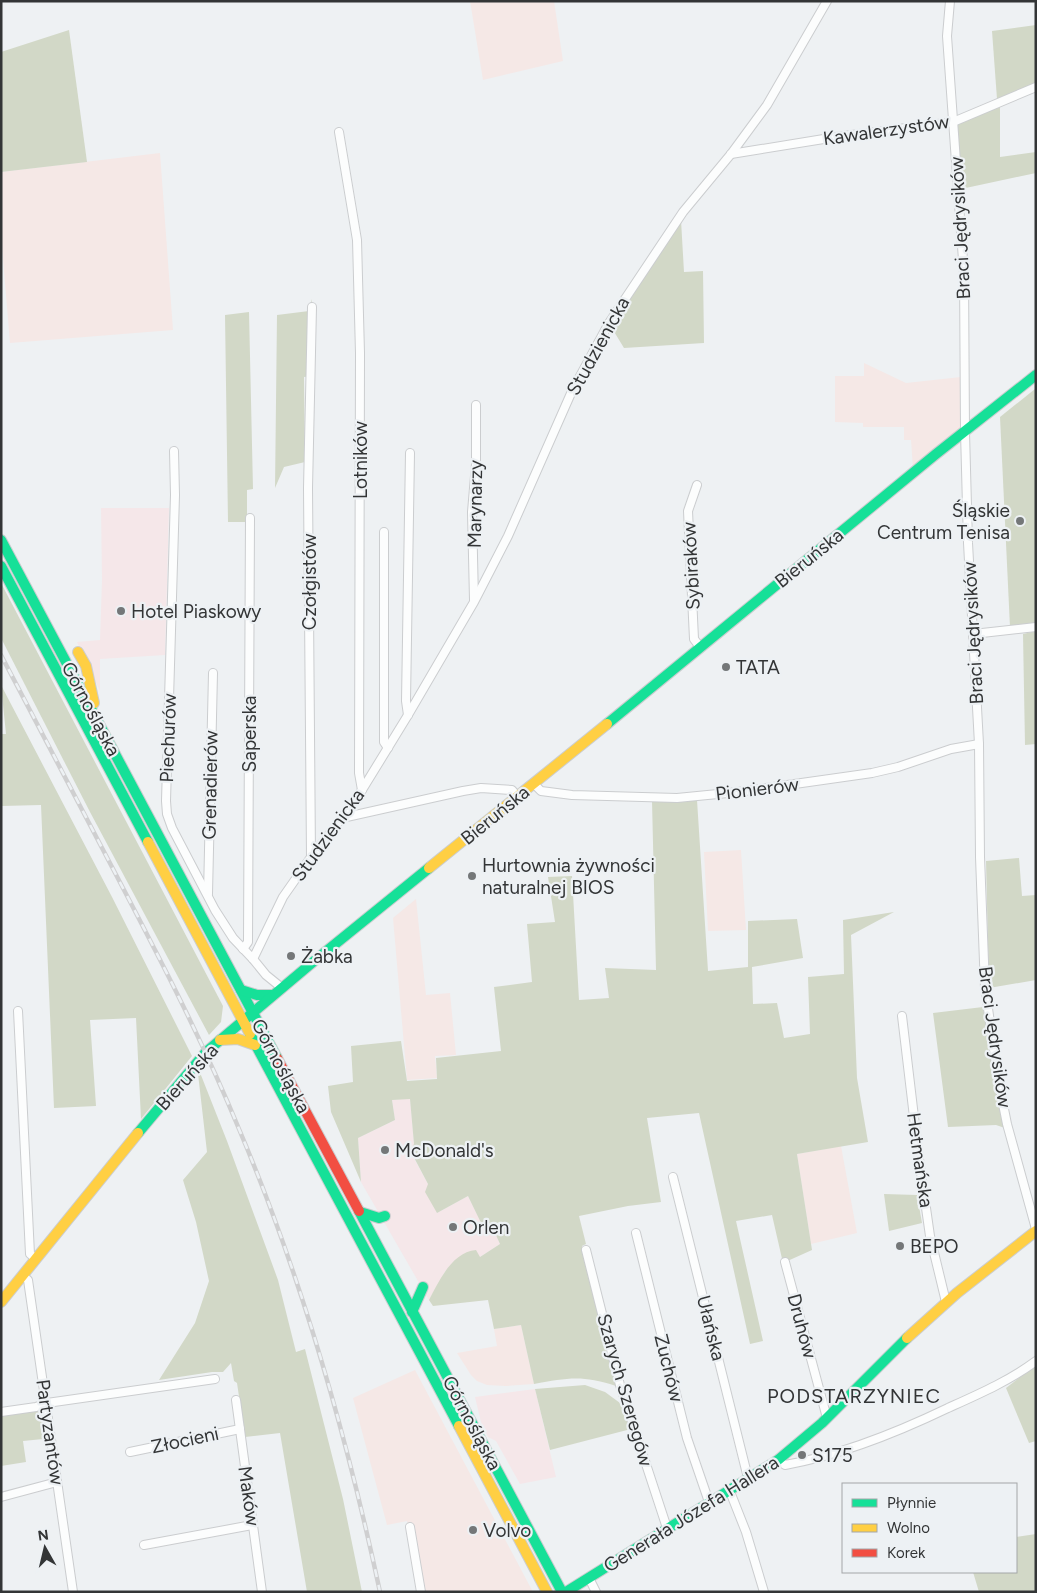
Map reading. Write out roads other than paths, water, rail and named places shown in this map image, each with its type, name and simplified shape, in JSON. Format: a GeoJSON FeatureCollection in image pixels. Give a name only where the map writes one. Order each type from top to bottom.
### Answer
{"type":"FeatureCollection","features":[{"type":"Feature","properties":{"kind":"main road","name":"Bieruńska"},"geometry":{"type":"LineString","coordinates":[[1,1302],[206,1052],[273,995],[1036,375]]}},
{"type":"Feature","properties":{"kind":"main road","name":"Górnośląska"},"geometry":{"type":"LineString","coordinates":[[1,540],[562,1592]]}},
{"type":"Feature","properties":{"kind":"main road","name":"Górnośląska"},"geometry":{"type":"LineString","coordinates":[[1,566],[547,1592]]}},
{"type":"Feature","properties":{"kind":"main road"},"geometry":{"type":"LineString","coordinates":[[78,652],[86,666],[99,724]]}},
{"type":"Feature","properties":{"kind":"main road"},"geometry":{"type":"LineString","coordinates":[[241,990],[257,995],[273,995]]}},
{"type":"Feature","properties":{"kind":"main road"},"geometry":{"type":"LineString","coordinates":[[220,1040],[238,1040],[255,1045]]}},
{"type":"Feature","properties":{"kind":"main road"},"geometry":{"type":"LineString","coordinates":[[360,1212],[379,1218],[385,1216]]}},
{"type":"Feature","properties":{"kind":"main road","name":"Generała Józefa Hallera"},"geometry":{"type":"LineString","coordinates":[[566,1592],[778,1460],[803,1441],[946,1302],[1036,1230]]}},
{"type":"Feature","properties":{"kind":"main road"},"geometry":{"type":"LineString","coordinates":[[412,1312],[423,1287]]}},
{"type":"Feature","properties":{"kind":"street","name":"Studzienicka"},"geometry":{"type":"LineString","coordinates":[[253,959],[283,897],[362,790],[474,602],[508,536],[572,390],[609,323],[683,212],[731,154],[767,105],[827,1]]}},
{"type":"Feature","properties":{"kind":"street","name":"Braci Jędrysików"},"geometry":{"type":"LineString","coordinates":[[950,1],[948,36],[964,274],[968,543],[979,744],[980,867],[985,988],[999,1084],[1007,1124],[1036,1230]]}},
{"type":"Feature","properties":{"kind":"street","name":"Kawalerzystów"},"geometry":{"type":"LineString","coordinates":[[731,154],[836,137],[953,122],[1036,87]]}},
{"type":"Feature","properties":{"kind":"street","name":"Lotników"},"geometry":{"type":"LineString","coordinates":[[338,132],[357,240],[360,353],[359,774],[362,790]]}},
{"type":"Feature","properties":{"kind":"street","name":"Czołgistów"},"geometry":{"type":"LineString","coordinates":[[311,857],[308,488],[312,307]]}},
{"type":"Feature","properties":{"kind":"street","name":"Marynarzy"},"geometry":{"type":"LineString","coordinates":[[474,602],[472,512],[476,464],[476,406]]}},
{"type":"Feature","properties":{"kind":"street","name":"Piechurów"},"geometry":{"type":"LineString","coordinates":[[174,451],[175,504],[167,814],[172,828],[208,896],[233,938],[266,976],[282,988]]}},
{"type":"Feature","properties":{"kind":"street"},"geometry":{"type":"LineString","coordinates":[[408,715],[406,701],[410,453]]}},
{"type":"Feature","properties":{"kind":"street","name":"Sybiraków"},"geometry":{"type":"LineString","coordinates":[[697,485],[688,511],[694,639],[700,647]]}},
{"type":"Feature","properties":{"kind":"street","name":"Saperska"},"geometry":{"type":"LineString","coordinates":[[243,949],[248,942],[250,518]]}},
{"type":"Feature","properties":{"kind":"street"},"geometry":{"type":"LineString","coordinates":[[384,532],[384,742],[388,748]]}},
{"type":"Feature","properties":{"kind":"street"},"geometry":{"type":"LineString","coordinates":[[973,634],[1036,627]]}},
{"type":"Feature","properties":{"kind":"street","name":"Grenadierów"},"geometry":{"type":"LineString","coordinates":[[208,896],[213,673]]}},
{"type":"Feature","properties":{"kind":"street","name":"Pionierów"},"geometry":{"type":"LineString","coordinates":[[534,784],[541,791],[572,795],[677,798],[738,792],[872,773],[951,749],[979,744]]}},
{"type":"Feature","properties":{"kind":"street"},"geometry":{"type":"LineString","coordinates":[[342,818],[481,788],[512,790],[518,797]]}},
{"type":"Feature","properties":{"kind":"street"},"geometry":{"type":"LineString","coordinates":[[18,1011],[30,1254],[36,1259]]}},
{"type":"Feature","properties":{"kind":"street","name":"Hetmańska"},"geometry":{"type":"LineString","coordinates":[[902,1016],[928,1218],[946,1302]]}},
{"type":"Feature","properties":{"kind":"street","name":"Ułańska"},"geometry":{"type":"LineString","coordinates":[[673,1177],[748,1478]]}},
{"type":"Feature","properties":{"kind":"street","name":"Zuchów"},"geometry":{"type":"LineString","coordinates":[[636,1233],[688,1438],[709,1502]]}},
{"type":"Feature","properties":{"kind":"street","name":"Szarych Szeregów"},"geometry":{"type":"LineString","coordinates":[[586,1250],[620,1385],[667,1528]]}},
{"type":"Feature","properties":{"kind":"street","name":"Druhów"},"geometry":{"type":"LineString","coordinates":[[784,1262],[827,1418]]}},
{"type":"Feature","properties":{"kind":"street","name":"Partyzantów"},"geometry":{"type":"LineString","coordinates":[[23,1276],[28,1280],[73,1592]]}},
{"type":"Feature","properties":{"kind":"street"},"geometry":{"type":"LineString","coordinates":[[778,1460],[785,1465],[808,1461],[918,1424],[1015,1376],[1036,1361]]}},
{"type":"Feature","properties":{"kind":"street"},"geometry":{"type":"LineString","coordinates":[[1,1412],[36,1407],[46,1403],[215,1379]]}},
{"type":"Feature","properties":{"kind":"street","name":"Maków"},"geometry":{"type":"LineString","coordinates":[[236,1400],[262,1592]]}},
{"type":"Feature","properties":{"kind":"street","name":"Złocieni"},"geometry":{"type":"LineString","coordinates":[[130,1452],[240,1429]]}},
{"type":"Feature","properties":{"kind":"street"},"geometry":{"type":"LineString","coordinates":[[1,1497],[57,1482]]}},
{"type":"Feature","properties":{"kind":"street"},"geometry":{"type":"LineString","coordinates":[[729,1489],[746,1532],[764,1592]]}},
{"type":"Feature","properties":{"kind":"street"},"geometry":{"type":"LineString","coordinates":[[144,1545],[252,1524]]}},
{"type":"Feature","properties":{"kind":"street"},"geometry":{"type":"LineString","coordinates":[[410,1527],[421,1592]]}},
{"type":"Feature","properties":{"kind":"street"},"geometry":{"type":"LineString","coordinates":[[589,1578],[596,1592]]}},
{"type":"Feature","properties":{"kind":"railway"},"geometry":{"type":"LineString","coordinates":[[1,655],[178,996],[225,1095],[262,1185],[302,1299],[337,1415],[380,1592]]}},
{"type":"Feature","properties":{"kind":"place","name":"Śląskie Centrum Tenisa"},"geometry":{"type":"Point","coordinates":[1020,521]}},
{"type":"Feature","properties":{"kind":"place","name":"Hotel Piaskowy"},"geometry":{"type":"Point","coordinates":[121,611]}},
{"type":"Feature","properties":{"kind":"place","name":"TATA"},"geometry":{"type":"Point","coordinates":[726,667]}},
{"type":"Feature","properties":{"kind":"place","name":"Hurtownia żywności naturalnej BIOS"},"geometry":{"type":"Point","coordinates":[472,876]}},
{"type":"Feature","properties":{"kind":"place","name":"Żabka"},"geometry":{"type":"Point","coordinates":[291,956]}},
{"type":"Feature","properties":{"kind":"place","name":"McDonald's"},"geometry":{"type":"Point","coordinates":[385,1150]}},
{"type":"Feature","properties":{"kind":"place","name":"Orlen"},"geometry":{"type":"Point","coordinates":[453,1227]}},
{"type":"Feature","properties":{"kind":"place","name":"BEPO"},"geometry":{"type":"Point","coordinates":[900,1246]}},
{"type":"Feature","properties":{"kind":"place","name":"S175"},"geometry":{"type":"Point","coordinates":[802,1455]}},
{"type":"Feature","properties":{"kind":"place","name":"Volvo"},"geometry":{"type":"Point","coordinates":[473,1530]}},
{"type":"Feature","properties":{"kind":"district","name":"PODSTARZYNIEC"},"geometry":{"type":"Point","coordinates":[854,1396]}}]}
